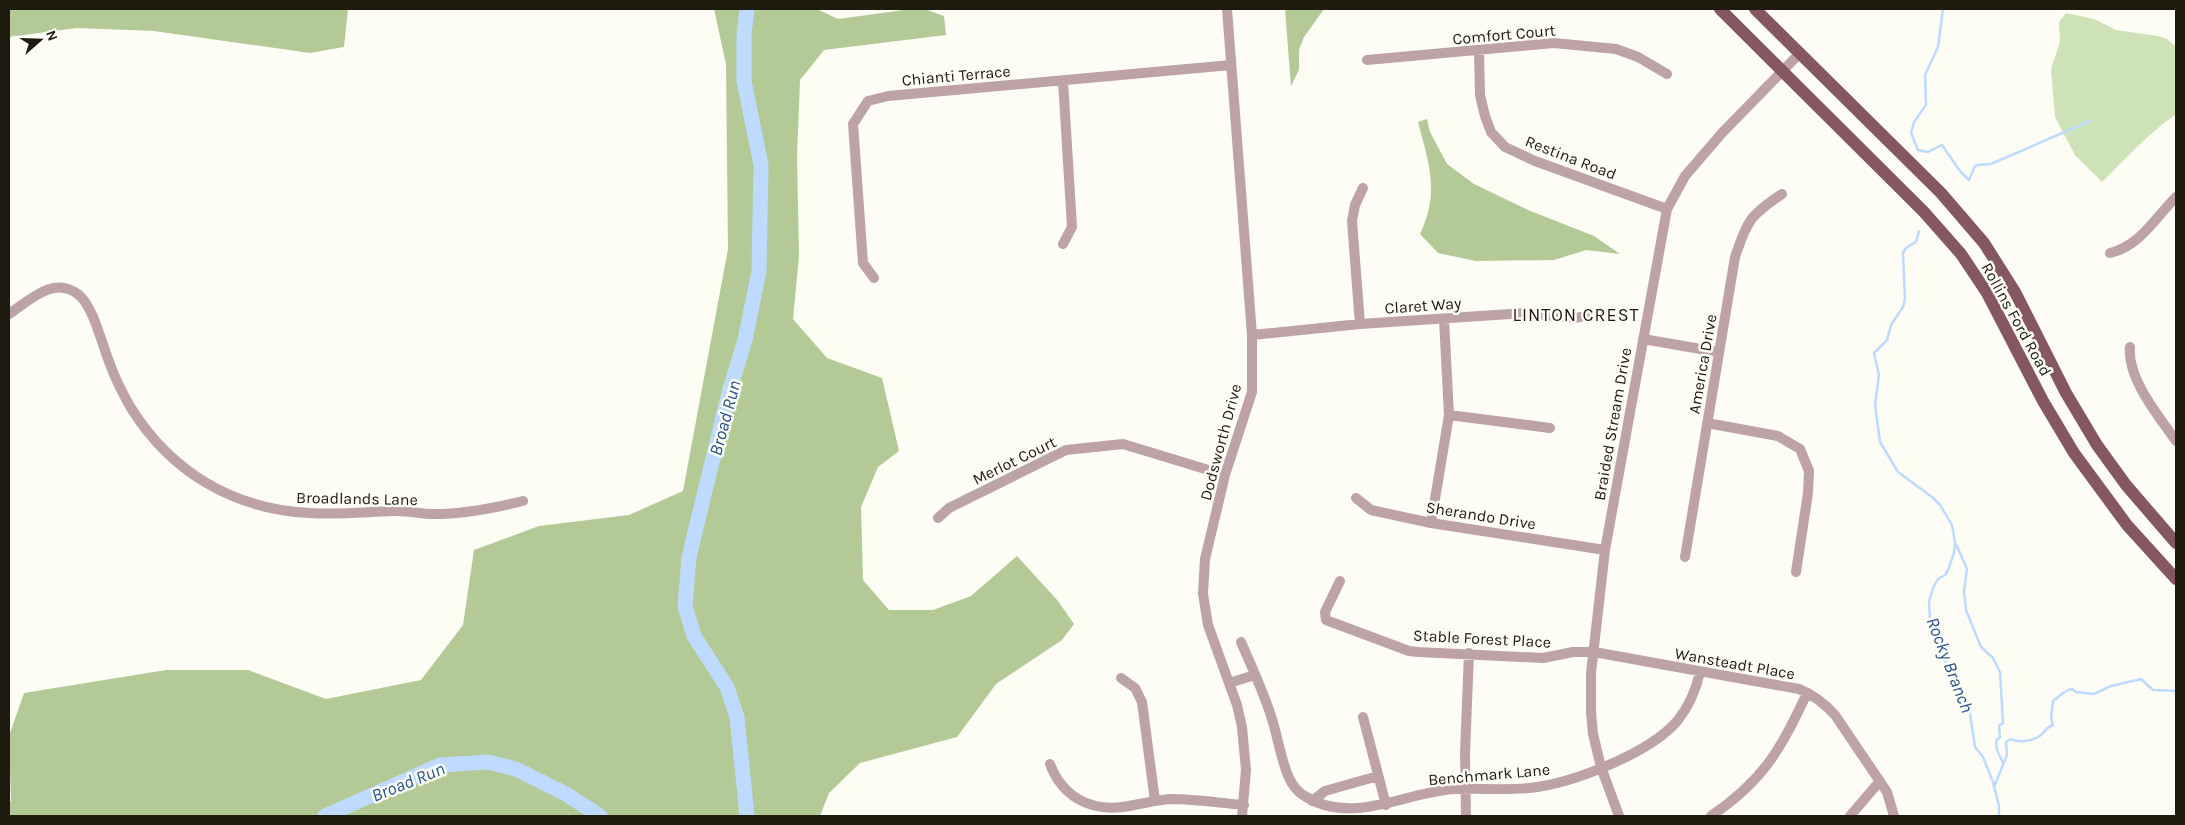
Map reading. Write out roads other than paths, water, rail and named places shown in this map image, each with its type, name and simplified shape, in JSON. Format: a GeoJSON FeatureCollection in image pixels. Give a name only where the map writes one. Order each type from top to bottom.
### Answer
{"type":"FeatureCollection","features":[{"type":"Feature","properties":{"kind":"main road","name":"Rollins Ford Road"},"geometry":{"type":"LineString","coordinates":[[1720,9],[1931,219],[1961,254],[1987,293],[2043,401],[2074,453],[2127,525],[2176,579]]}},
{"type":"Feature","properties":{"kind":"main road","name":"Rollins Ford Road"},"geometry":{"type":"LineString","coordinates":[[1755,9],[1941,193],[1984,243],[2015,292],[2066,393],[2098,445],[2131,492],[2176,543]]}},
{"type":"Feature","properties":{"kind":"street","name":"Dodsworth Drive"},"geometry":{"type":"LineString","coordinates":[[1227,9],[1252,335],[1252,392],[1226,475],[1203,575],[1204,606],[1208,625],[1240,719],[1245,749],[1246,770],[1242,816]]}},
{"type":"Feature","properties":{"kind":"street","name":"Comfort Court"},"geometry":{"type":"LineString","coordinates":[[1367,60],[1554,43],[1616,49],[1638,57],[1667,74]]}},
{"type":"Feature","properties":{"kind":"street","name":"Restina Road"},"geometry":{"type":"LineString","coordinates":[[1479,51],[1480,95],[1484,116],[1491,132],[1505,147],[1535,161],[1667,208]]}},
{"type":"Feature","properties":{"kind":"street","name":"Braided Stream Drive"},"geometry":{"type":"LineString","coordinates":[[1619,816],[1601,767],[1593,734],[1590,690],[1605,550],[1667,208],[1685,176],[1703,155],[1800,53]]}},
{"type":"Feature","properties":{"kind":"street","name":"Chianti Terrace"},"geometry":{"type":"LineString","coordinates":[[874,278],[863,263],[853,124],[868,102],[888,96],[1231,65]]}},
{"type":"Feature","properties":{"kind":"street"},"geometry":{"type":"LineString","coordinates":[[1063,81],[1072,227],[1063,244]]}},
{"type":"Feature","properties":{"kind":"street"},"geometry":{"type":"LineString","coordinates":[[1360,324],[1352,221],[1355,206],[1363,188]]}},
{"type":"Feature","properties":{"kind":"street","name":"America Drive"},"geometry":{"type":"LineString","coordinates":[[1684,556],[1735,257],[1745,227],[1758,210],[1782,194]]}},
{"type":"Feature","properties":{"kind":"street"},"geometry":{"type":"LineString","coordinates":[[2110,253],[2128,247],[2137,240],[2176,196]]}},
{"type":"Feature","properties":{"kind":"street","name":"Broadlands Lane"},"geometry":{"type":"LineString","coordinates":[[9,314],[52,287],[67,288],[80,296],[89,308],[130,407],[152,437],[173,460],[195,477],[211,487],[244,502],[278,510],[310,514],[398,511],[432,514],[478,511],[523,501]]}},
{"type":"Feature","properties":{"kind":"street","name":"Claret Way"},"geometry":{"type":"LineString","coordinates":[[1252,335],[1360,324],[1525,313],[1576,318],[1596,313]]}},
{"type":"Feature","properties":{"kind":"street"},"geometry":{"type":"LineString","coordinates":[[1431,523],[1449,415],[1444,319]]}},
{"type":"Feature","properties":{"kind":"street"},"geometry":{"type":"LineString","coordinates":[[1643,339],[1718,352]]}},
{"type":"Feature","properties":{"kind":"street"},"geometry":{"type":"LineString","coordinates":[[2130,347],[2129,360],[2133,373],[2176,441]]}},
{"type":"Feature","properties":{"kind":"street"},"geometry":{"type":"LineString","coordinates":[[1449,415],[1550,428]]}},
{"type":"Feature","properties":{"kind":"street"},"geometry":{"type":"LineString","coordinates":[[1707,424],[1778,436],[1800,449],[1810,471],[1796,572]]}},
{"type":"Feature","properties":{"kind":"street","name":"Merlot Court"},"geometry":{"type":"LineString","coordinates":[[938,518],[950,508],[1066,450],[1123,444],[1226,475]]}},
{"type":"Feature","properties":{"kind":"street","name":"Sherando Drive"},"geometry":{"type":"LineString","coordinates":[[1356,498],[1371,510],[1431,523],[1605,550]]}},
{"type":"Feature","properties":{"kind":"street","name":"Stable Forest Place"},"geometry":{"type":"LineString","coordinates":[[1340,580],[1324,616],[1330,622],[1409,651],[1543,658],[1573,652],[1594,652]]}},
{"type":"Feature","properties":{"kind":"street","name":"Benchmark Lane"},"geometry":{"type":"LineString","coordinates":[[1242,642],[1271,716],[1290,780],[1302,795],[1312,801],[1338,810],[1351,811],[1365,810],[1429,793],[1465,789],[1531,788],[1556,783],[1601,767],[1638,750],[1670,729],[1682,715],[1692,697],[1700,672]]}},
{"type":"Feature","properties":{"kind":"street","name":"Wansteadt Place"},"geometry":{"type":"LineString","coordinates":[[1594,652],[1807,692],[1827,706],[1835,715],[1880,781],[1891,801],[1894,816]]}},
{"type":"Feature","properties":{"kind":"street"},"geometry":{"type":"LineString","coordinates":[[1466,816],[1465,753],[1469,654]]}},
{"type":"Feature","properties":{"kind":"street"},"geometry":{"type":"LineString","coordinates":[[1229,683],[1255,675]]}},
{"type":"Feature","properties":{"kind":"street"},"geometry":{"type":"LineString","coordinates":[[1121,678],[1135,688],[1142,702],[1155,801]]}},
{"type":"Feature","properties":{"kind":"street"},"geometry":{"type":"LineString","coordinates":[[1711,816],[1740,795],[1767,767],[1789,732],[1807,692]]}},
{"type":"Feature","properties":{"kind":"street"},"geometry":{"type":"LineString","coordinates":[[1363,717],[1386,805]]}},
{"type":"Feature","properties":{"kind":"street"},"geometry":{"type":"LineString","coordinates":[[1050,764],[1060,785],[1068,794],[1087,804],[1112,808],[1155,801],[1184,799],[1244,805]]}},
{"type":"Feature","properties":{"kind":"street"},"geometry":{"type":"LineString","coordinates":[[1312,801],[1325,791],[1378,776]]}},
{"type":"Feature","properties":{"kind":"street"},"geometry":{"type":"LineString","coordinates":[[1850,816],[1880,781]]}},
{"type":"Feature","properties":{"kind":"waterway","name":"Broad Run"},"geometry":{"type":"LineString","coordinates":[[747,9],[744,35],[744,81],[761,165],[759,271],[745,340],[730,389],[689,558],[685,606],[694,636],[727,687],[737,717],[747,816]]}},
{"type":"Feature","properties":{"kind":"waterway"},"geometry":{"type":"LineString","coordinates":[[1943,9],[1938,47],[1925,75],[1926,105],[1914,122],[1911,133],[1918,150],[1928,152],[1942,145],[1960,171],[1969,180],[1976,165],[1991,164],[2090,121]]}},
{"type":"Feature","properties":{"kind":"waterway","name":"Rocky Branch"},"geometry":{"type":"LineString","coordinates":[[1919,231],[1916,242],[1906,248],[1903,253],[1905,299],[1903,307],[1891,325],[1887,340],[1874,353],[1879,375],[1875,405],[1880,442],[1898,472],[1932,497],[1940,505],[1952,525],[1955,543],[1954,553],[1948,570],[1945,575],[1938,579],[1933,588],[1929,602],[1930,618],[1934,636],[1944,660],[1958,677],[1958,694],[1970,713],[1975,747],[1983,757],[1993,782],[1999,806],[1999,816]]}},
{"type":"Feature","properties":{"kind":"waterway"},"geometry":{"type":"LineString","coordinates":[[1956,544],[1967,569],[1964,591],[1966,610],[1981,647],[1993,658],[2000,672],[2003,723],[1999,726],[2000,737],[1996,741],[1997,750],[2003,763]]}},
{"type":"Feature","properties":{"kind":"waterway"},"geometry":{"type":"LineString","coordinates":[[1994,787],[2007,755],[2006,742],[2011,739],[2021,741],[2035,738],[2053,725],[2051,718],[2053,701],[2067,690],[2072,689],[2076,692],[2094,694],[2111,686],[2141,679],[2153,690],[2176,691]]}},
{"type":"Feature","properties":{"kind":"waterway","name":"Broad Run"},"geometry":{"type":"LineString","coordinates":[[325,816],[440,765],[488,762],[516,769],[566,794],[600,816]]}},
{"type":"Feature","properties":{"kind":"district","name":"LINTON CREST"},"geometry":{"type":"Point","coordinates":[1576,315]}}]}
